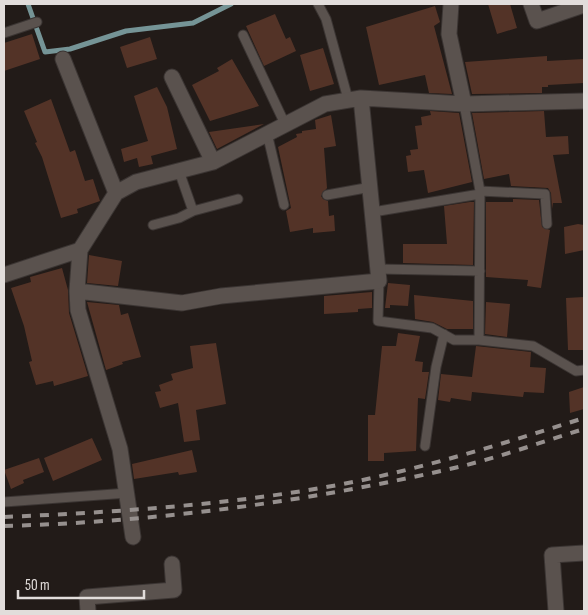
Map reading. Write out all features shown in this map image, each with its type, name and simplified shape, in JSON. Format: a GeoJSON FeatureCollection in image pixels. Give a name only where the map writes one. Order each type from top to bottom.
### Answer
{"type":"FeatureCollection","features":[{"type":"Feature","properties":{"kind":"street"},"geometry":{"type":"LineString","coordinates":[[451,4],[449,34],[464,104]]}},
{"type":"Feature","properties":{"kind":"street"},"geometry":{"type":"LineString","coordinates":[[531,4],[537,21],[584,5]]}},
{"type":"Feature","properties":{"kind":"street"},"geometry":{"type":"LineString","coordinates":[[63,59],[116,193]]}},
{"type":"Feature","properties":{"kind":"street"},"geometry":{"type":"LineString","coordinates":[[172,77],[212,162]]}},
{"type":"Feature","properties":{"kind":"street"},"geometry":{"type":"LineString","coordinates":[[76,291],[182,303],[378,275],[371,187],[354,98]]}},
{"type":"Feature","properties":{"kind":"street"},"geometry":{"type":"LineString","coordinates":[[133,537],[120,449],[78,310],[76,291],[80,250],[116,193],[136,182],[212,162],[325,104],[354,98],[464,104],[584,101]]}},
{"type":"Feature","properties":{"kind":"street"},"geometry":{"type":"LineString","coordinates":[[4,275],[80,250]]}},
{"type":"Feature","properties":{"kind":"street"},"geometry":{"type":"LineString","coordinates":[[556,611],[552,555],[584,553]]}},
{"type":"Feature","properties":{"kind":"street"},"geometry":{"type":"LineString","coordinates":[[88,611],[87,597],[174,590],[172,564]]}},
{"type":"Feature","properties":{"kind":"lane"},"geometry":{"type":"LineString","coordinates":[[318,4],[326,19],[354,98]]}},
{"type":"Feature","properties":{"kind":"lane"},"geometry":{"type":"LineString","coordinates":[[4,33],[37,22]]}},
{"type":"Feature","properties":{"kind":"lane"},"geometry":{"type":"LineString","coordinates":[[243,34],[285,124]]}},
{"type":"Feature","properties":{"kind":"lane"},"geometry":{"type":"LineString","coordinates":[[464,104],[480,192],[479,340]]}},
{"type":"Feature","properties":{"kind":"lane"},"geometry":{"type":"LineString","coordinates":[[267,133],[284,205]]}},
{"type":"Feature","properties":{"kind":"lane"},"geometry":{"type":"LineString","coordinates":[[179,171],[193,211]]}},
{"type":"Feature","properties":{"kind":"lane"},"geometry":{"type":"LineString","coordinates":[[327,195],[371,187]]}},
{"type":"Feature","properties":{"kind":"lane"},"geometry":{"type":"LineString","coordinates":[[372,212],[480,192],[545,194],[547,224]]}},
{"type":"Feature","properties":{"kind":"lane"},"geometry":{"type":"LineString","coordinates":[[153,225],[179,218],[193,211],[238,199]]}},
{"type":"Feature","properties":{"kind":"lane"},"geometry":{"type":"LineString","coordinates":[[480,271],[378,275],[378,321],[432,328],[454,340],[479,340],[532,346],[576,371],[584,370]]}},
{"type":"Feature","properties":{"kind":"lane"},"geometry":{"type":"LineString","coordinates":[[425,446],[436,367],[444,334]]}},
{"type":"Feature","properties":{"kind":"lane"},"geometry":{"type":"LineString","coordinates":[[4,502],[128,493]]}},
{"type":"Feature","properties":{"kind":"building"},"geometry":{"type":"Polygon","coordinates":[[[488,4],[510,4],[517,28],[497,34],[488,4]]]}},
{"type":"Feature","properties":{"kind":"building"},"geometry":{"type":"Polygon","coordinates":[[[435,6],[440,22],[434,26],[452,94],[429,93],[425,75],[379,85],[366,27],[435,6]]]}},
{"type":"Feature","properties":{"kind":"building"},"geometry":{"type":"Polygon","coordinates":[[[275,14],[286,39],[290,37],[296,51],[264,66],[246,26],[275,14]]]}},
{"type":"Feature","properties":{"kind":"building"},"geometry":{"type":"Polygon","coordinates":[[[32,34],[40,59],[4,71],[4,43],[32,34]]]}},
{"type":"Feature","properties":{"kind":"building"},"geometry":{"type":"Polygon","coordinates":[[[150,37],[157,59],[127,68],[120,47],[150,37]]]}},
{"type":"Feature","properties":{"kind":"building"},"geometry":{"type":"Polygon","coordinates":[[[323,48],[334,84],[310,91],[300,55],[323,48]]]}},
{"type":"Feature","properties":{"kind":"building"},"geometry":{"type":"Polygon","coordinates":[[[547,56],[547,61],[584,59],[584,83],[548,85],[548,87],[542,87],[542,93],[472,94],[465,62],[547,56]]]}},
{"type":"Feature","properties":{"kind":"building"},"geometry":{"type":"Polygon","coordinates":[[[232,59],[259,106],[210,121],[192,85],[219,71],[217,68],[232,59]]]}},
{"type":"Feature","properties":{"kind":"building"},"geometry":{"type":"Polygon","coordinates":[[[157,87],[167,107],[177,149],[151,156],[153,164],[139,167],[137,158],[124,162],[121,149],[148,141],[134,96],[157,87]]]}},
{"type":"Feature","properties":{"kind":"building"},"geometry":{"type":"Polygon","coordinates":[[[51,99],[70,152],[75,150],[85,181],[93,179],[100,201],[77,209],[78,213],[61,218],[42,157],[35,143],[37,142],[24,111],[51,99]]]}},
{"type":"Feature","properties":{"kind":"building"},"geometry":{"type":"Polygon","coordinates":[[[430,111],[459,113],[472,182],[428,193],[424,170],[408,172],[406,156],[411,155],[410,150],[418,149],[415,126],[422,125],[421,117],[431,115],[430,111]]]}},
{"type":"Feature","properties":{"kind":"building"},"geometry":{"type":"Polygon","coordinates":[[[544,111],[546,137],[568,136],[569,154],[553,155],[562,203],[553,203],[552,209],[551,193],[548,188],[511,186],[509,174],[484,179],[472,113],[544,111]]]}},
{"type":"Feature","properties":{"kind":"building"},"geometry":{"type":"Polygon","coordinates":[[[331,115],[336,146],[324,148],[327,188],[321,196],[328,201],[329,216],[334,215],[335,231],[313,233],[313,228],[290,232],[286,211],[291,208],[278,147],[297,137],[296,134],[302,133],[302,131],[316,129],[315,120],[331,115]]]}},
{"type":"Feature","properties":{"kind":"building"},"geometry":{"type":"Polygon","coordinates":[[[264,124],[217,149],[209,132],[264,124]]]}},
{"type":"Feature","properties":{"kind":"building"},"geometry":{"type":"Polygon","coordinates":[[[513,199],[539,200],[542,227],[550,230],[541,288],[527,286],[528,280],[486,277],[486,202],[513,202],[513,199]]]}},
{"type":"Feature","properties":{"kind":"building"},"geometry":{"type":"Polygon","coordinates":[[[474,202],[473,265],[403,263],[403,244],[447,244],[444,206],[474,202]]]}},
{"type":"Feature","properties":{"kind":"building"},"geometry":{"type":"Polygon","coordinates":[[[578,224],[584,225],[584,250],[565,254],[564,227],[578,224]]]}},
{"type":"Feature","properties":{"kind":"building"},"geometry":{"type":"Polygon","coordinates":[[[89,255],[122,261],[118,286],[87,283],[89,255]]]}},
{"type":"Feature","properties":{"kind":"building"},"geometry":{"type":"Polygon","coordinates":[[[62,268],[68,290],[69,313],[88,376],[54,386],[53,381],[36,385],[29,362],[32,361],[24,326],[11,288],[31,282],[30,277],[62,268]]]}},
{"type":"Feature","properties":{"kind":"building"},"geometry":{"type":"Polygon","coordinates":[[[388,283],[410,285],[408,306],[390,305],[390,308],[385,308],[388,283]]]}},
{"type":"Feature","properties":{"kind":"building"},"geometry":{"type":"Polygon","coordinates":[[[372,292],[372,308],[358,309],[358,312],[324,314],[324,296],[372,292]]]}},
{"type":"Feature","properties":{"kind":"building"},"geometry":{"type":"Polygon","coordinates":[[[414,295],[473,301],[473,329],[447,329],[433,322],[415,319],[414,295]]]}},
{"type":"Feature","properties":{"kind":"building"},"geometry":{"type":"Polygon","coordinates":[[[584,297],[584,350],[568,350],[566,298],[584,297]]]}},
{"type":"Feature","properties":{"kind":"building"},"geometry":{"type":"Polygon","coordinates":[[[87,302],[119,305],[121,315],[128,313],[141,357],[122,362],[123,364],[106,370],[87,302]]]}},
{"type":"Feature","properties":{"kind":"building"},"geometry":{"type":"Polygon","coordinates":[[[486,302],[510,304],[507,337],[485,334],[486,302]]]}},
{"type":"Feature","properties":{"kind":"building"},"geometry":{"type":"Polygon","coordinates":[[[398,333],[420,336],[415,361],[423,362],[422,372],[429,372],[425,399],[418,398],[416,451],[384,453],[384,461],[368,461],[368,415],[375,415],[382,346],[396,346],[398,333]]]}},
{"type":"Feature","properties":{"kind":"building"},"geometry":{"type":"Polygon","coordinates":[[[216,343],[226,404],[196,410],[200,440],[184,442],[178,403],[160,408],[155,392],[161,391],[159,385],[173,380],[171,374],[193,368],[190,346],[216,343]]]}},
{"type":"Feature","properties":{"kind":"building"},"geometry":{"type":"Polygon","coordinates":[[[476,346],[531,352],[530,367],[546,368],[544,393],[524,392],[523,397],[472,392],[471,401],[451,398],[450,402],[438,400],[441,374],[472,377],[476,346]]]}},
{"type":"Feature","properties":{"kind":"building"},"geometry":{"type":"Polygon","coordinates":[[[584,387],[584,409],[570,413],[569,392],[584,387]]]}},
{"type":"Feature","properties":{"kind":"building"},"geometry":{"type":"Polygon","coordinates":[[[92,438],[102,460],[53,481],[44,458],[92,438]]]}},
{"type":"Feature","properties":{"kind":"building"},"geometry":{"type":"Polygon","coordinates":[[[192,450],[197,472],[179,475],[178,472],[134,479],[132,464],[192,450]]]}},
{"type":"Feature","properties":{"kind":"building"},"geometry":{"type":"Polygon","coordinates":[[[39,458],[44,472],[23,480],[24,483],[11,489],[4,470],[39,458]]]}},
{"type":"Feature","properties":{"kind":"waterway"},"geometry":{"type":"LineString","coordinates":[[28,4],[45,52],[70,49],[126,31],[193,23],[231,4]]}},
{"type":"Feature","properties":{"kind":"railway"},"geometry":{"type":"LineString","coordinates":[[4,517],[89,513],[216,502],[343,484],[434,463],[584,418]]}},
{"type":"Feature","properties":{"kind":"railway"},"geometry":{"type":"LineString","coordinates":[[4,526],[61,524],[174,515],[342,491],[470,464],[584,429]]}}]}
